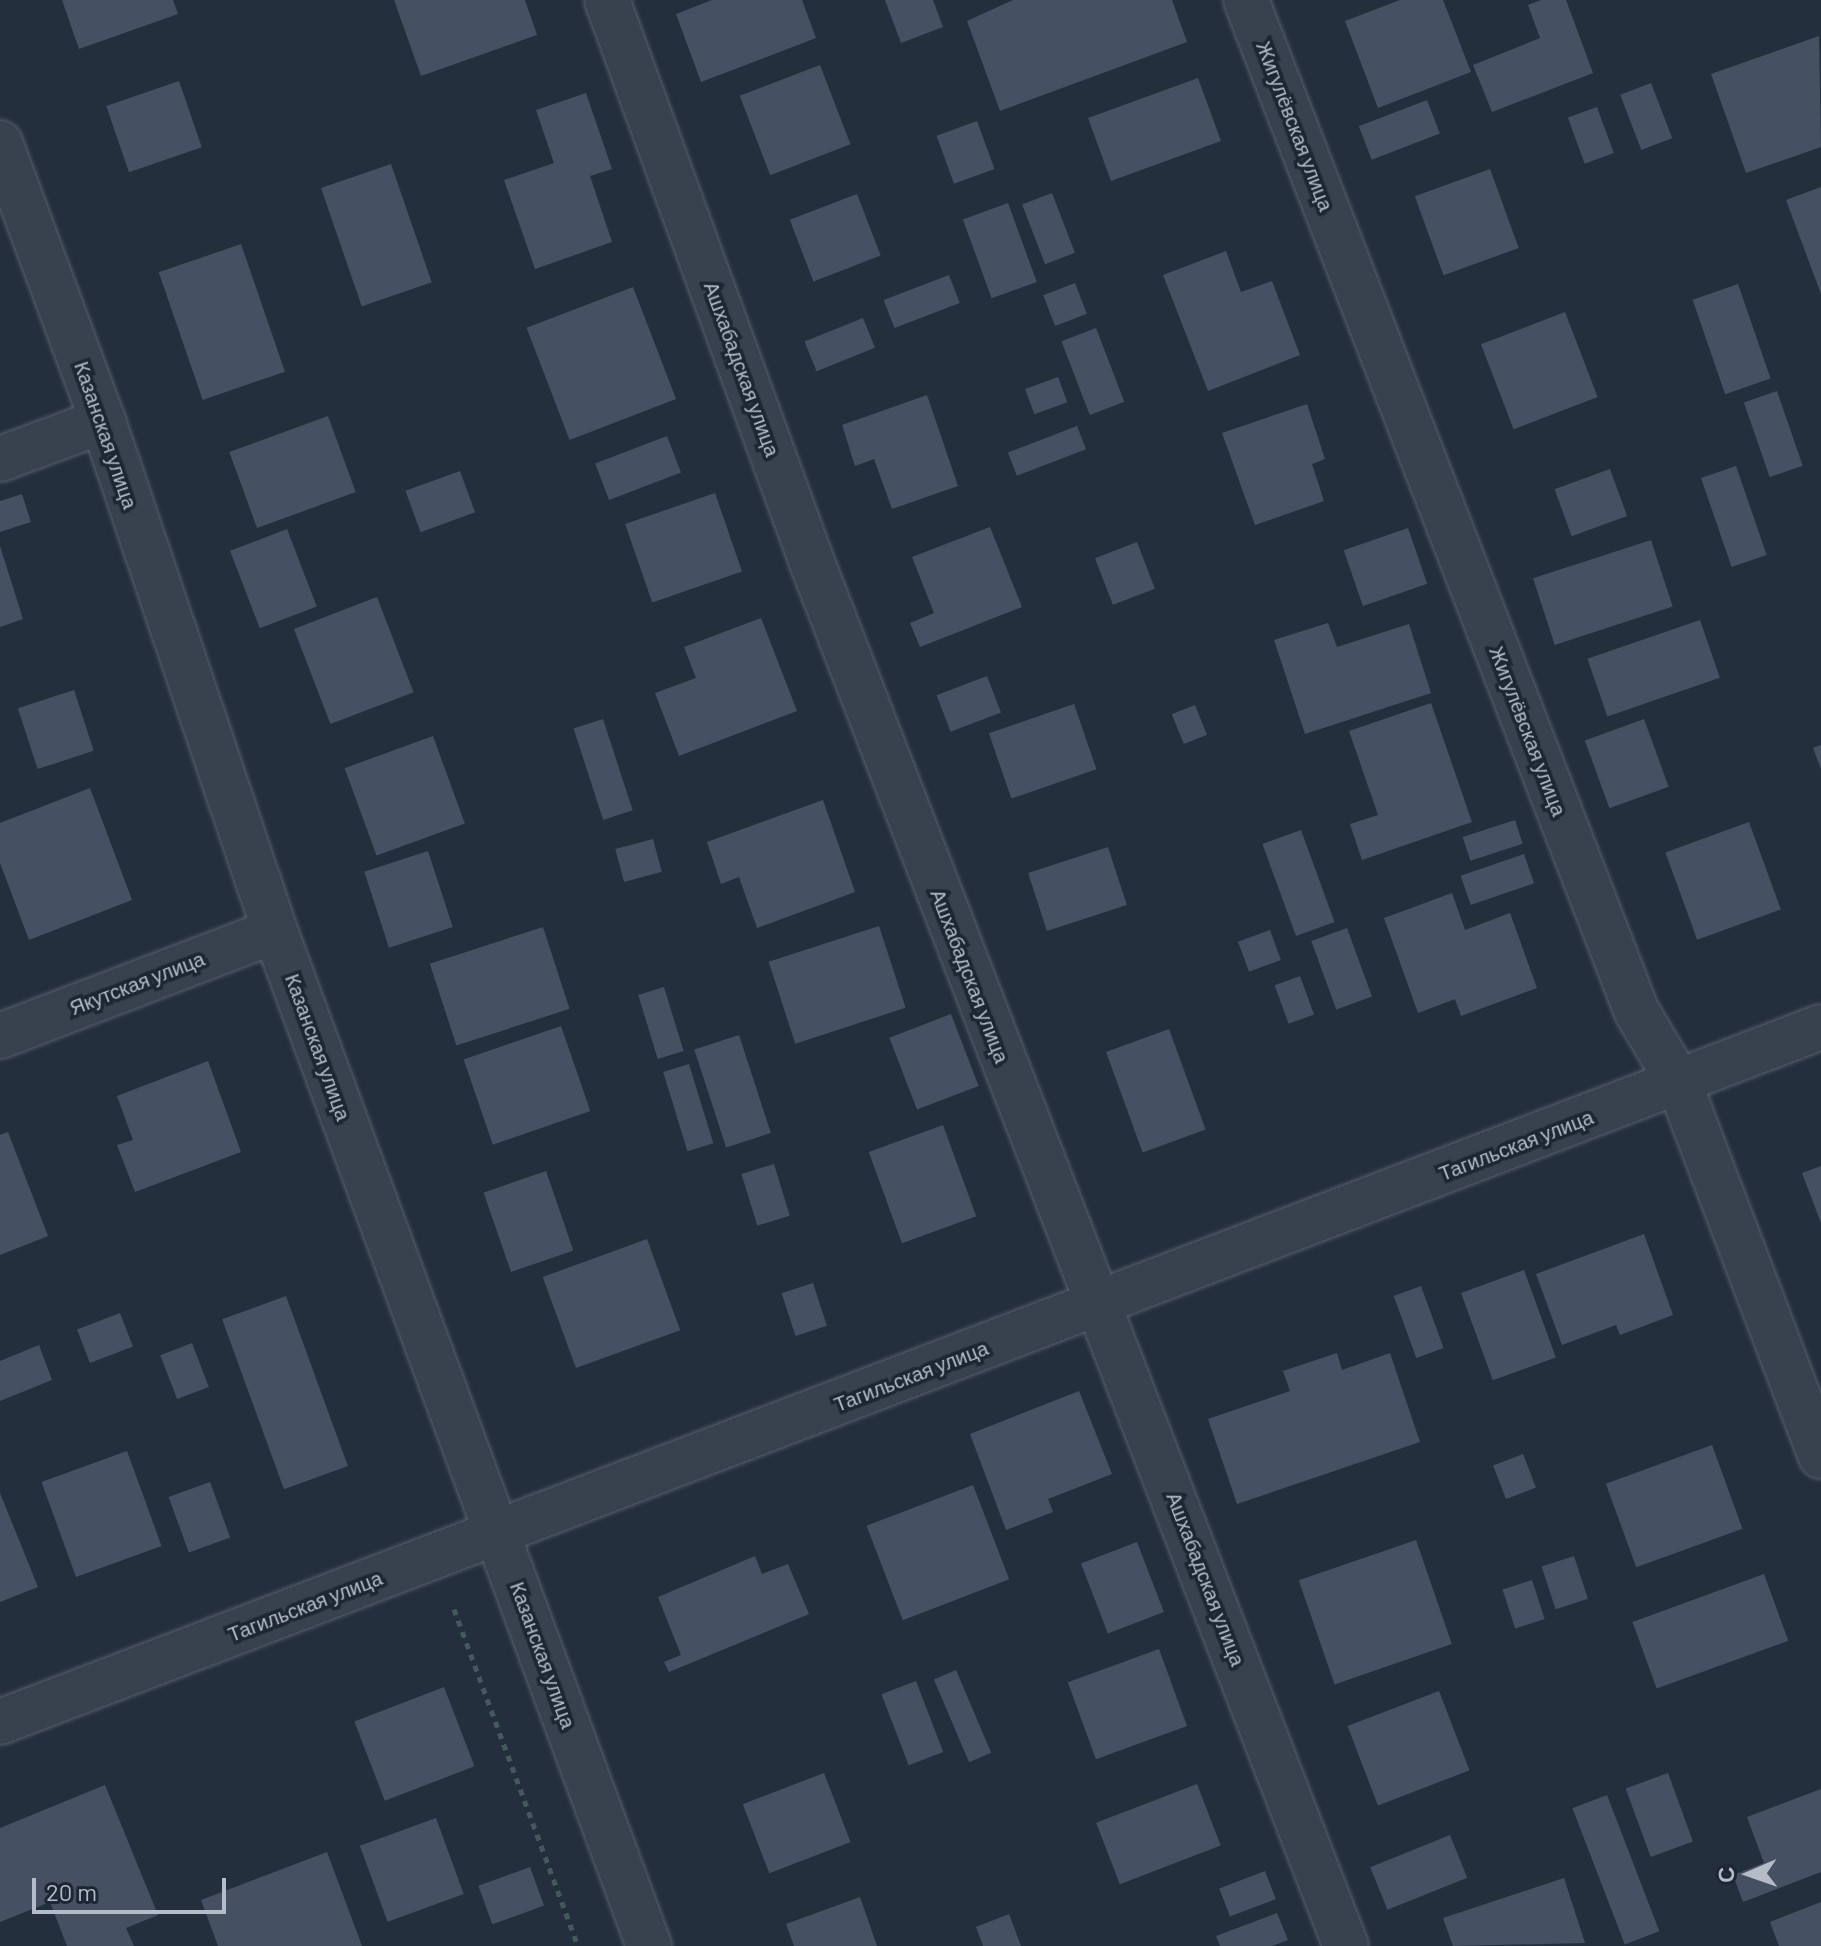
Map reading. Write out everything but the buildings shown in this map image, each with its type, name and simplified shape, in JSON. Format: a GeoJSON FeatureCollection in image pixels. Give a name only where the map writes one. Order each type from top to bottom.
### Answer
{"type":"FeatureCollection","features":[{"type":"Feature","properties":{"kind":"street","name":"Ашхабадская улица"},"geometry":{"type":"LineString","coordinates":[[607,0],[825,595],[1063,1220],[1101,1303],[1346,1946]]}},
{"type":"Feature","properties":{"kind":"street","name":"Жигулёвская улица"},"geometry":{"type":"LineString","coordinates":[[1246,0],[1637,1012],[1679,1083],[1821,1456]]}},
{"type":"Feature","properties":{"kind":"street","name":"Казанская улица"},"geometry":{"type":"LineString","coordinates":[[0,143],[103,421],[275,931],[649,1946]]}},
{"type":"Feature","properties":{"kind":"street"},"geometry":{"type":"LineString","coordinates":[[0,459],[103,421]]}},
{"type":"Feature","properties":{"kind":"street","name":"Якутская улица"},"geometry":{"type":"LineString","coordinates":[[0,1036],[275,931]]}},
{"type":"Feature","properties":{"kind":"street","name":"Тагильская улица"},"geometry":{"type":"LineString","coordinates":[[0,1722],[1821,1027]]}},
{"type":"Feature","properties":{"kind":"path"},"geometry":{"type":"LineString","coordinates":[[435,1557],[578,1946]]}}]}
